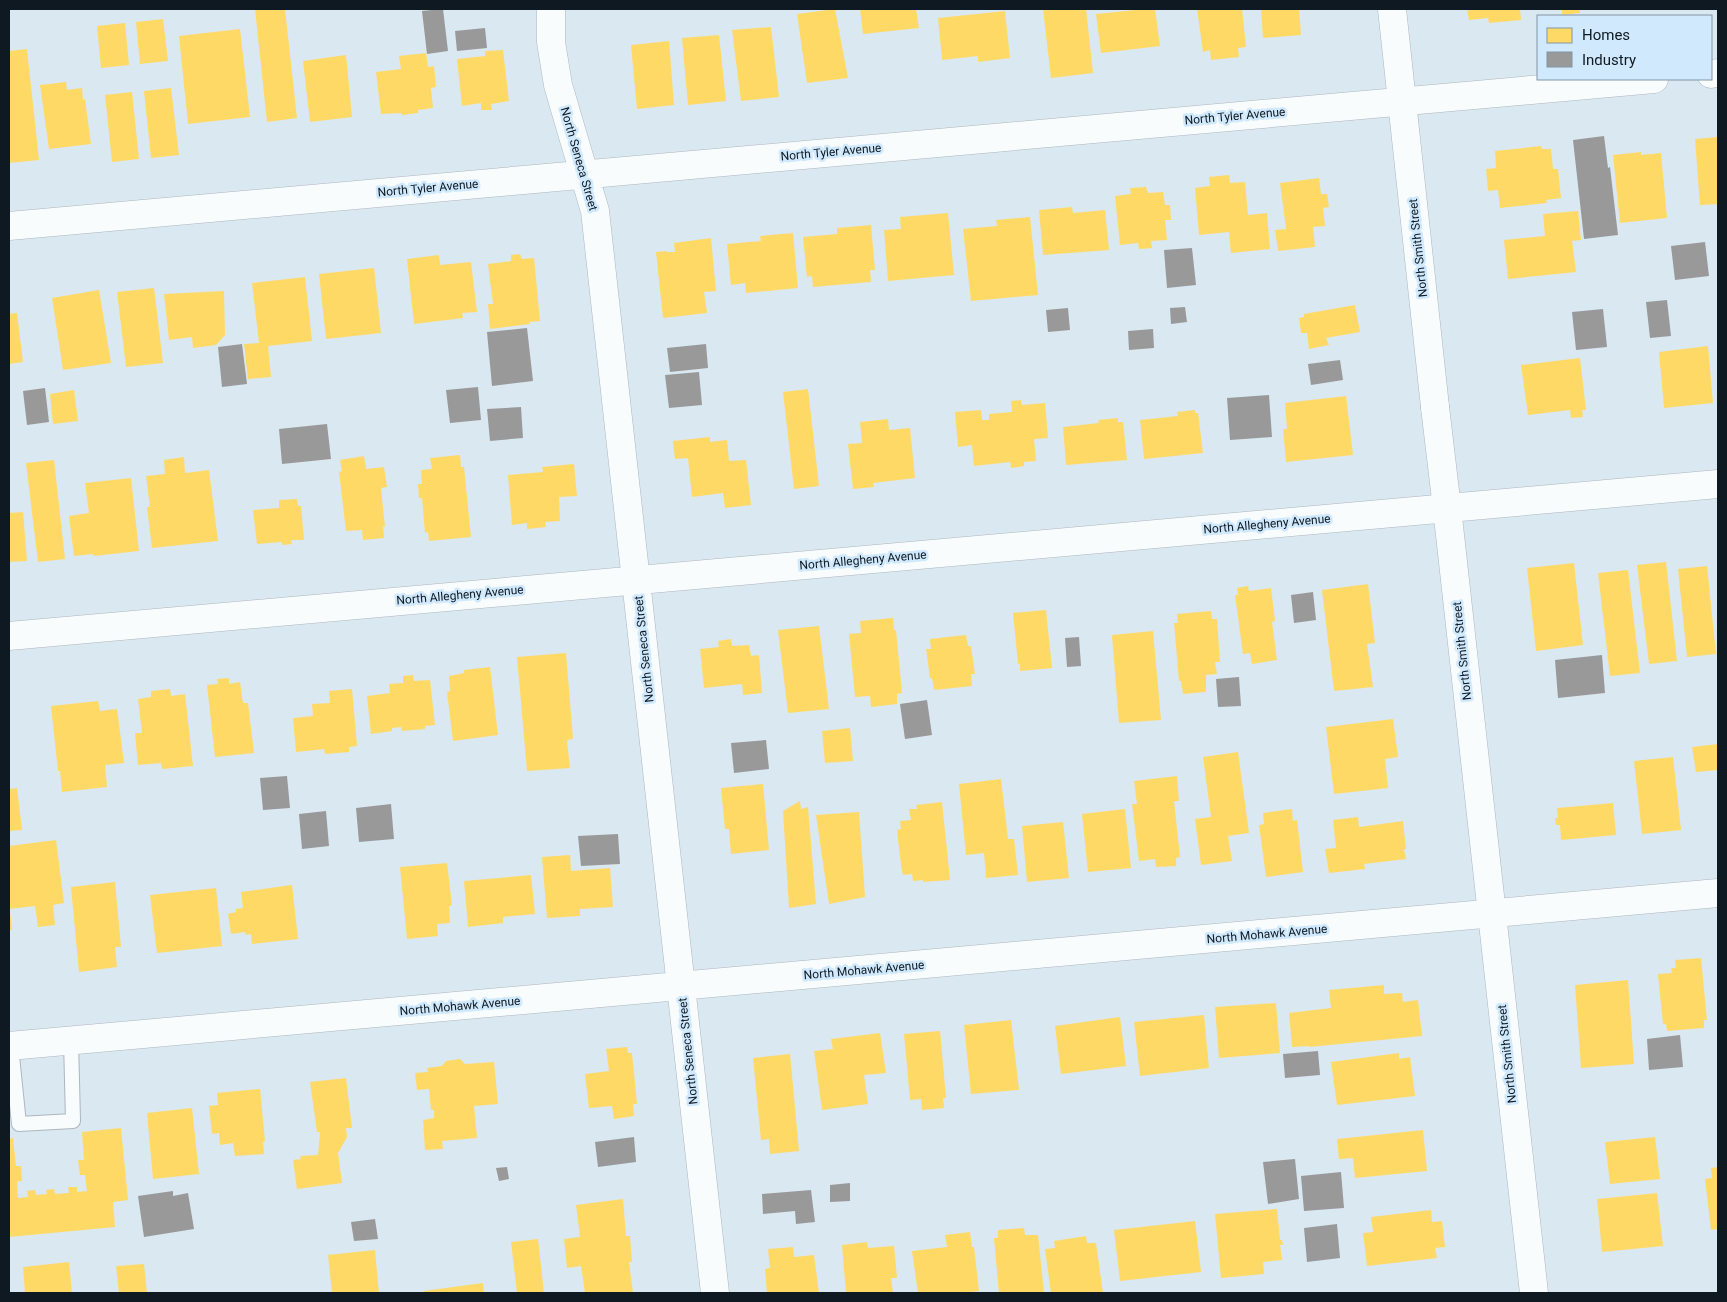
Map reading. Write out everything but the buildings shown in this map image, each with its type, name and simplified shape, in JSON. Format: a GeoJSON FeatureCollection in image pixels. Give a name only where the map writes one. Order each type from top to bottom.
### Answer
{"type":"FeatureCollection","features":[{"type":"Feature","properties":{"kind":"street","name":"North Seneca Street"},"geometry":{"type":"LineString","coordinates":[[551,9],[551,42],[558,85],[595,212],[715,1293]]}},
{"type":"Feature","properties":{"kind":"street","name":"North Smith Street"},"geometry":{"type":"LineString","coordinates":[[1392,9],[1534,1293]]}},
{"type":"Feature","properties":{"kind":"street","name":"North Tyler Avenue"},"geometry":{"type":"LineString","coordinates":[[9,226],[1643,80]]}},
{"type":"Feature","properties":{"kind":"street","name":"North Allegheny Avenue"},"geometry":{"type":"LineString","coordinates":[[9,636],[1718,484]]}},
{"type":"Feature","properties":{"kind":"street","name":"North Mohawk Avenue"},"geometry":{"type":"LineString","coordinates":[[10,1046],[1718,893]]}},
{"type":"Feature","properties":{"kind":"lane"},"geometry":{"type":"LineString","coordinates":[[10,1046],[20,1124],[73,1121],[71,1040]]}}]}
